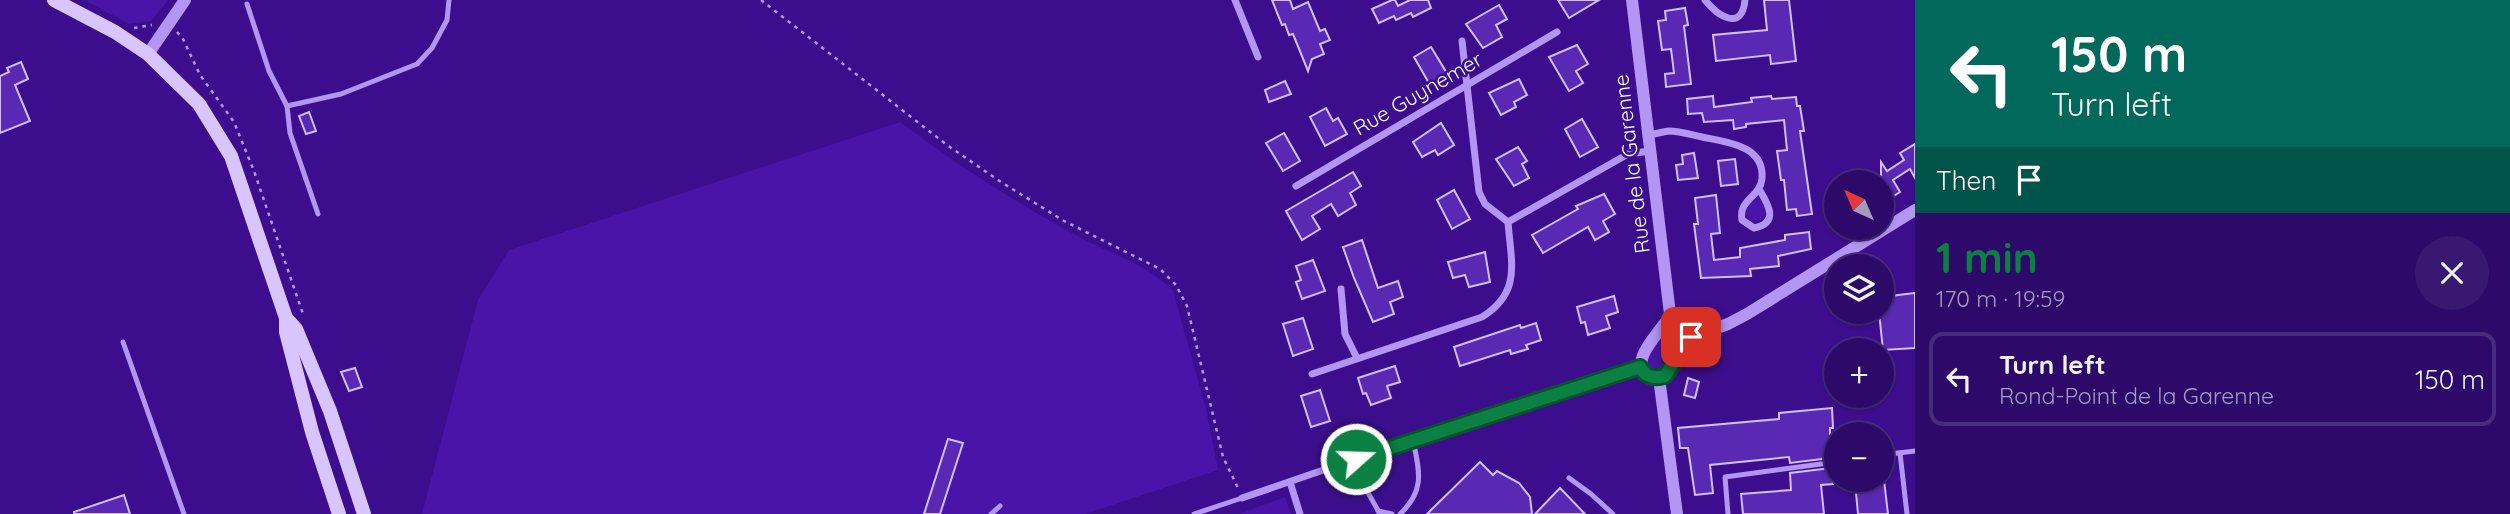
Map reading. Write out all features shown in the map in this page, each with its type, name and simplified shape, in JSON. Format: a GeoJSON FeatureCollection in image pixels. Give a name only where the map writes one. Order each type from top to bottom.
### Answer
{"type":"FeatureCollection","features":[{"type":"Feature","properties":{"kind":"main road"},"geometry":{"type":"LineString","coordinates":[[54,1],[115,32],[148,54],[199,104],[231,156],[286,318],[286,332],[312,432],[339,514]]}},
{"type":"Feature","properties":{"kind":"main road"},"geometry":{"type":"LineString","coordinates":[[286,318],[296,329],[330,411],[364,514]]}},
{"type":"Feature","properties":{"kind":"street"},"geometry":{"type":"LineString","coordinates":[[148,54],[185,0]]}},
{"type":"Feature","properties":{"kind":"street"},"geometry":{"type":"LineString","coordinates":[[1235,0],[1258,57]]}},
{"type":"Feature","properties":{"kind":"street","name":"Rue de la Garenne"},"geometry":{"type":"LineString","coordinates":[[1632,0],[1671,323]]}},
{"type":"Feature","properties":{"kind":"street"},"geometry":{"type":"LineString","coordinates":[[1705,0],[1723,18],[1737,18],[1745,0]]}},
{"type":"Feature","properties":{"kind":"street"},"geometry":{"type":"LineString","coordinates":[[1741,13],[1750,18]]}},
{"type":"Feature","properties":{"kind":"street","name":"Rue Guynemer"},"geometry":{"type":"LineString","coordinates":[[1296,186],[1557,32]]}},
{"type":"Feature","properties":{"kind":"street"},"geometry":{"type":"LineString","coordinates":[[1312,374],[1482,317],[1498,307],[1507,293],[1512,271],[1508,222],[1485,204],[1479,192],[1462,41]]}},
{"type":"Feature","properties":{"kind":"street"},"geometry":{"type":"LineString","coordinates":[[1648,135],[1671,131],[1741,145],[1752,152],[1760,163],[1762,177],[1759,189],[1744,202],[1740,211],[1742,220],[1754,229],[1768,222],[1771,214],[1759,189]]}},
{"type":"Feature","properties":{"kind":"street"},"geometry":{"type":"LineString","coordinates":[[1508,222],[1628,154],[1650,151]]}},
{"type":"Feature","properties":{"kind":"street"},"geometry":{"type":"LineString","coordinates":[[1691,337],[1685,328],[1665,323],[1641,358],[1640,367],[1643,372],[1654,378],[1665,376],[1691,337],[1747,314],[1915,210]]}},
{"type":"Feature","properties":{"kind":"street"},"geometry":{"type":"LineString","coordinates":[[1341,289],[1345,334],[1357,358]]}},
{"type":"Feature","properties":{"kind":"street"},"geometry":{"type":"LineString","coordinates":[[1242,498],[1640,367]]}},
{"type":"Feature","properties":{"kind":"street"},"geometry":{"type":"LineString","coordinates":[[1659,378],[1677,514]]}},
{"type":"Feature","properties":{"kind":"street"},"geometry":{"type":"LineString","coordinates":[[1290,482],[1300,514]]}},
{"type":"Feature","properties":{"kind":"lane"},"geometry":{"type":"LineString","coordinates":[[288,106],[341,94],[417,64],[432,48],[447,20],[449,0]]}},
{"type":"Feature","properties":{"kind":"lane"},"geometry":{"type":"LineString","coordinates":[[247,4],[269,71],[288,106],[290,133],[318,214]]}},
{"type":"Feature","properties":{"kind":"lane"},"geometry":{"type":"LineString","coordinates":[[123,342],[184,514]]}},
{"type":"Feature","properties":{"kind":"lane"},"geometry":{"type":"LineString","coordinates":[[1400,514],[1412,503],[1420,483],[1413,440]]}},
{"type":"Feature","properties":{"kind":"lane"},"geometry":{"type":"LineString","coordinates":[[1894,454],[1915,451]]}},
{"type":"Feature","properties":{"kind":"lane"},"geometry":{"type":"LineString","coordinates":[[1900,453],[1907,514]]}},
{"type":"Feature","properties":{"kind":"lane"},"geometry":{"type":"LineString","coordinates":[[1356,459],[1367,491],[1379,512],[1392,514]]}},
{"type":"Feature","properties":{"kind":"lane"},"geometry":{"type":"LineString","coordinates":[[1728,514],[1725,477],[1824,463]]}},
{"type":"Feature","properties":{"kind":"lane"},"geometry":{"type":"LineString","coordinates":[[1569,478],[1613,514]]}},
{"type":"Feature","properties":{"kind":"lane"},"geometry":{"type":"LineString","coordinates":[[1194,514],[1242,498]]}},
{"type":"Feature","properties":{"kind":"lane"},"geometry":{"type":"LineString","coordinates":[[991,514],[1000,506]]}},
{"type":"Feature","properties":{"kind":"path"},"geometry":{"type":"LineString","coordinates":[[761,0],[947,145],[1064,221],[1160,269],[1176,285],[1187,306],[1223,457],[1242,498]]}},
{"type":"Feature","properties":{"kind":"shaded area"},"geometry":{"type":"Polygon","coordinates":[[[84,0],[168,0],[151,21],[129,24],[84,0]]]}},
{"type":"Feature","properties":{"kind":"shaded area"},"geometry":{"type":"Polygon","coordinates":[[[900,122],[1011,198],[1081,238],[1141,267],[1173,291],[1206,409],[1218,470],[1085,514],[422,514],[478,300],[509,250],[900,122]]]}},
{"type":"Feature","properties":{"kind":"shaded area"},"geometry":{"type":"Polygon","coordinates":[[[1758,196],[1765,214],[1762,220],[1752,221],[1746,210],[1750,201],[1758,196]]]}},
{"type":"Feature","properties":{"kind":"shaded area"},"geometry":{"type":"Polygon","coordinates":[[[1672,329],[1680,333],[1682,342],[1663,369],[1654,371],[1647,364],[1650,355],[1672,329]]]}},
{"type":"Feature","properties":{"kind":"shaded area"},"geometry":{"type":"Polygon","coordinates":[[[1285,497],[1291,514],[1239,514],[1285,497]]]}},
{"type":"Feature","properties":{"kind":"building"},"geometry":{"type":"Polygon","coordinates":[[[1272,0],[1290,0],[1293,9],[1308,2],[1320,31],[1325,29],[1330,40],[1320,44],[1324,54],[1312,59],[1308,71],[1293,34],[1289,35],[1285,24],[1282,25],[1272,0]]]}},
{"type":"Feature","properties":{"kind":"building"},"geometry":{"type":"Polygon","coordinates":[[[1395,0],[1398,6],[1410,0],[1428,0],[1431,8],[1413,17],[1411,13],[1396,20],[1394,16],[1379,23],[1372,9],[1395,0]]]}},
{"type":"Feature","properties":{"kind":"building"},"geometry":{"type":"Polygon","coordinates":[[[1558,0],[1599,0],[1569,18],[1558,0]]]}},
{"type":"Feature","properties":{"kind":"building"},"geometry":{"type":"Polygon","coordinates":[[[1764,0],[1789,0],[1796,61],[1771,64],[1770,55],[1716,61],[1713,35],[1767,30],[1764,0]]]}},
{"type":"Feature","properties":{"kind":"building"},"geometry":{"type":"Polygon","coordinates":[[[1499,5],[1507,19],[1496,25],[1502,37],[1483,48],[1466,24],[1499,5]]]}},
{"type":"Feature","properties":{"kind":"building"},"geometry":{"type":"Polygon","coordinates":[[[1685,8],[1688,25],[1684,26],[1691,84],[1666,87],[1665,74],[1674,73],[1671,49],[1662,50],[1658,21],[1666,20],[1665,11],[1685,8]]]}},
{"type":"Feature","properties":{"kind":"building"},"geometry":{"type":"Polygon","coordinates":[[[1577,45],[1588,64],[1576,71],[1583,83],[1569,91],[1549,57],[1577,45]]]}},
{"type":"Feature","properties":{"kind":"building"},"geometry":{"type":"Polygon","coordinates":[[[1431,47],[1448,75],[1430,85],[1414,57],[1431,47]]]}},
{"type":"Feature","properties":{"kind":"building"},"geometry":{"type":"Polygon","coordinates":[[[21,62],[28,79],[15,85],[30,121],[0,133],[0,76],[9,72],[7,68],[21,62]]]}},
{"type":"Feature","properties":{"kind":"building"},"geometry":{"type":"Polygon","coordinates":[[[1519,79],[1527,95],[1514,102],[1516,107],[1501,115],[1489,93],[1519,79]]]}},
{"type":"Feature","properties":{"kind":"building"},"geometry":{"type":"Polygon","coordinates":[[[1285,81],[1291,94],[1269,102],[1265,90],[1285,81]]]}},
{"type":"Feature","properties":{"kind":"building"},"geometry":{"type":"Polygon","coordinates":[[[1713,96],[1714,107],[1752,102],[1751,98],[1796,97],[1804,131],[1800,131],[1812,214],[1797,216],[1796,209],[1787,210],[1777,151],[1787,150],[1784,120],[1746,124],[1746,127],[1734,129],[1733,120],[1704,122],[1702,113],[1688,114],[1687,99],[1713,96]]]}},
{"type":"Feature","properties":{"kind":"building"},"geometry":{"type":"Polygon","coordinates":[[[1326,108],[1333,121],[1338,118],[1347,134],[1325,146],[1310,117],[1326,108]]]}},
{"type":"Feature","properties":{"kind":"building"},"geometry":{"type":"Polygon","coordinates":[[[309,112],[316,131],[306,134],[299,116],[309,112]]]}},
{"type":"Feature","properties":{"kind":"building"},"geometry":{"type":"Polygon","coordinates":[[[1582,119],[1598,147],[1580,157],[1565,129],[1582,119]]]}},
{"type":"Feature","properties":{"kind":"building"},"geometry":{"type":"Polygon","coordinates":[[[1441,123],[1454,145],[1438,155],[1435,150],[1422,157],[1413,142],[1441,123]]]}},
{"type":"Feature","properties":{"kind":"building"},"geometry":{"type":"Polygon","coordinates":[[[1284,133],[1300,161],[1283,171],[1266,143],[1284,133]]]}},
{"type":"Feature","properties":{"kind":"building"},"geometry":{"type":"Polygon","coordinates":[[[1915,144],[1915,178],[1910,169],[1894,179],[1894,170],[1889,170],[1904,160],[1900,153],[1915,144]]]}},
{"type":"Feature","properties":{"kind":"building"},"geometry":{"type":"Polygon","coordinates":[[[1518,147],[1527,161],[1522,164],[1529,178],[1514,186],[1496,159],[1518,147]]]}},
{"type":"Feature","properties":{"kind":"building"},"geometry":{"type":"Polygon","coordinates":[[[1694,153],[1698,178],[1678,180],[1676,165],[1683,164],[1682,155],[1694,153]]]}},
{"type":"Feature","properties":{"kind":"building"},"geometry":{"type":"Polygon","coordinates":[[[1735,159],[1738,184],[1721,186],[1718,161],[1735,159]]]}},
{"type":"Feature","properties":{"kind":"building"},"geometry":{"type":"Polygon","coordinates":[[[1353,172],[1361,186],[1350,193],[1356,205],[1338,216],[1331,204],[1312,216],[1320,229],[1302,240],[1286,211],[1353,172]]]}},
{"type":"Feature","properties":{"kind":"building"},"geometry":{"type":"Polygon","coordinates":[[[1894,182],[1900,192],[1894,196],[1894,182]]]}},
{"type":"Feature","properties":{"kind":"building"},"geometry":{"type":"Polygon","coordinates":[[[1454,190],[1470,219],[1452,229],[1437,200],[1454,190]]]}},
{"type":"Feature","properties":{"kind":"building"},"geometry":{"type":"Polygon","coordinates":[[[1604,194],[1615,214],[1603,221],[1609,232],[1595,240],[1588,227],[1543,253],[1532,235],[1578,209],[1576,206],[1604,194]]]}},
{"type":"Feature","properties":{"kind":"building"},"geometry":{"type":"Polygon","coordinates":[[[1716,195],[1720,233],[1711,234],[1714,260],[1740,257],[1740,248],[1785,240],[1785,235],[1809,232],[1811,249],[1778,256],[1779,266],[1750,269],[1751,276],[1701,278],[1694,224],[1698,224],[1695,198],[1716,195]]]}},
{"type":"Feature","properties":{"kind":"building"},"geometry":{"type":"Polygon","coordinates":[[[1362,240],[1378,288],[1398,281],[1403,297],[1390,302],[1394,314],[1373,322],[1343,247],[1362,240]]]}},
{"type":"Feature","properties":{"kind":"building"},"geometry":{"type":"Polygon","coordinates":[[[1485,252],[1490,282],[1469,287],[1465,275],[1453,278],[1448,262],[1485,252]]]}},
{"type":"Feature","properties":{"kind":"building"},"geometry":{"type":"Polygon","coordinates":[[[1313,260],[1325,291],[1302,299],[1296,282],[1301,280],[1296,266],[1313,260]]]}},
{"type":"Feature","properties":{"kind":"building"},"geometry":{"type":"Polygon","coordinates":[[[1915,293],[1915,348],[1894,349],[1894,338],[1882,338],[1880,324],[1894,324],[1894,296],[1915,293]]]}},
{"type":"Feature","properties":{"kind":"building"},"geometry":{"type":"Polygon","coordinates":[[[1614,296],[1618,312],[1606,316],[1610,328],[1588,335],[1585,322],[1581,323],[1577,307],[1614,296]]]}},
{"type":"Feature","properties":{"kind":"building"},"geometry":{"type":"Polygon","coordinates":[[[1303,318],[1313,349],[1293,356],[1283,324],[1303,318]]]}},
{"type":"Feature","properties":{"kind":"building"},"geometry":{"type":"Polygon","coordinates":[[[1536,323],[1541,340],[1526,345],[1528,349],[1511,354],[1510,350],[1460,366],[1454,347],[1520,325],[1521,328],[1536,323]]]}},
{"type":"Feature","properties":{"kind":"building"},"geometry":{"type":"Polygon","coordinates":[[[1395,366],[1400,382],[1387,386],[1391,398],[1371,405],[1366,393],[1363,394],[1358,378],[1395,366]]]}},
{"type":"Feature","properties":{"kind":"building"},"geometry":{"type":"Polygon","coordinates":[[[355,368],[362,387],[349,391],[341,372],[355,368]]]}},
{"type":"Feature","properties":{"kind":"building"},"geometry":{"type":"Polygon","coordinates":[[[1688,378],[1699,382],[1695,398],[1684,395],[1688,378]]]}},
{"type":"Feature","properties":{"kind":"building"},"geometry":{"type":"Polygon","coordinates":[[[1320,390],[1330,421],[1311,427],[1301,396],[1320,390]]]}},
{"type":"Feature","properties":{"kind":"building"},"geometry":{"type":"Polygon","coordinates":[[[1832,408],[1833,422],[1824,422],[1824,459],[1790,463],[1789,457],[1710,465],[1713,493],[1695,495],[1688,448],[1680,448],[1678,428],[1779,419],[1779,413],[1832,408]]]}},
{"type":"Feature","properties":{"kind":"building"},"geometry":{"type":"Polygon","coordinates":[[[948,439],[963,443],[940,514],[924,514],[948,439]]]}},
{"type":"Feature","properties":{"kind":"building"},"geometry":{"type":"Polygon","coordinates":[[[1480,462],[1493,475],[1497,471],[1519,483],[1530,497],[1532,514],[1427,514],[1480,462]]]}},
{"type":"Feature","properties":{"kind":"building"},"geometry":{"type":"Polygon","coordinates":[[[1824,469],[1824,485],[1821,485],[1824,514],[1743,514],[1741,494],[1791,490],[1790,473],[1824,469]]]}},
{"type":"Feature","properties":{"kind":"building"},"geometry":{"type":"Polygon","coordinates":[[[1560,488],[1585,514],[1535,514],[1560,488]]]}},
{"type":"Feature","properties":{"kind":"building"},"geometry":{"type":"Polygon","coordinates":[[[1856,492],[1885,492],[1888,514],[1858,514],[1856,492]]]}},
{"type":"Feature","properties":{"kind":"building"},"geometry":{"type":"Polygon","coordinates":[[[124,495],[130,514],[74,514],[74,512],[124,495]]]}},
{"type":"Feature","properties":{"kind":"route"},"geometry":{"type":"LineString","coordinates":[[1356,459],[1640,367],[1654,378],[1665,376],[1691,337]]}}]}
